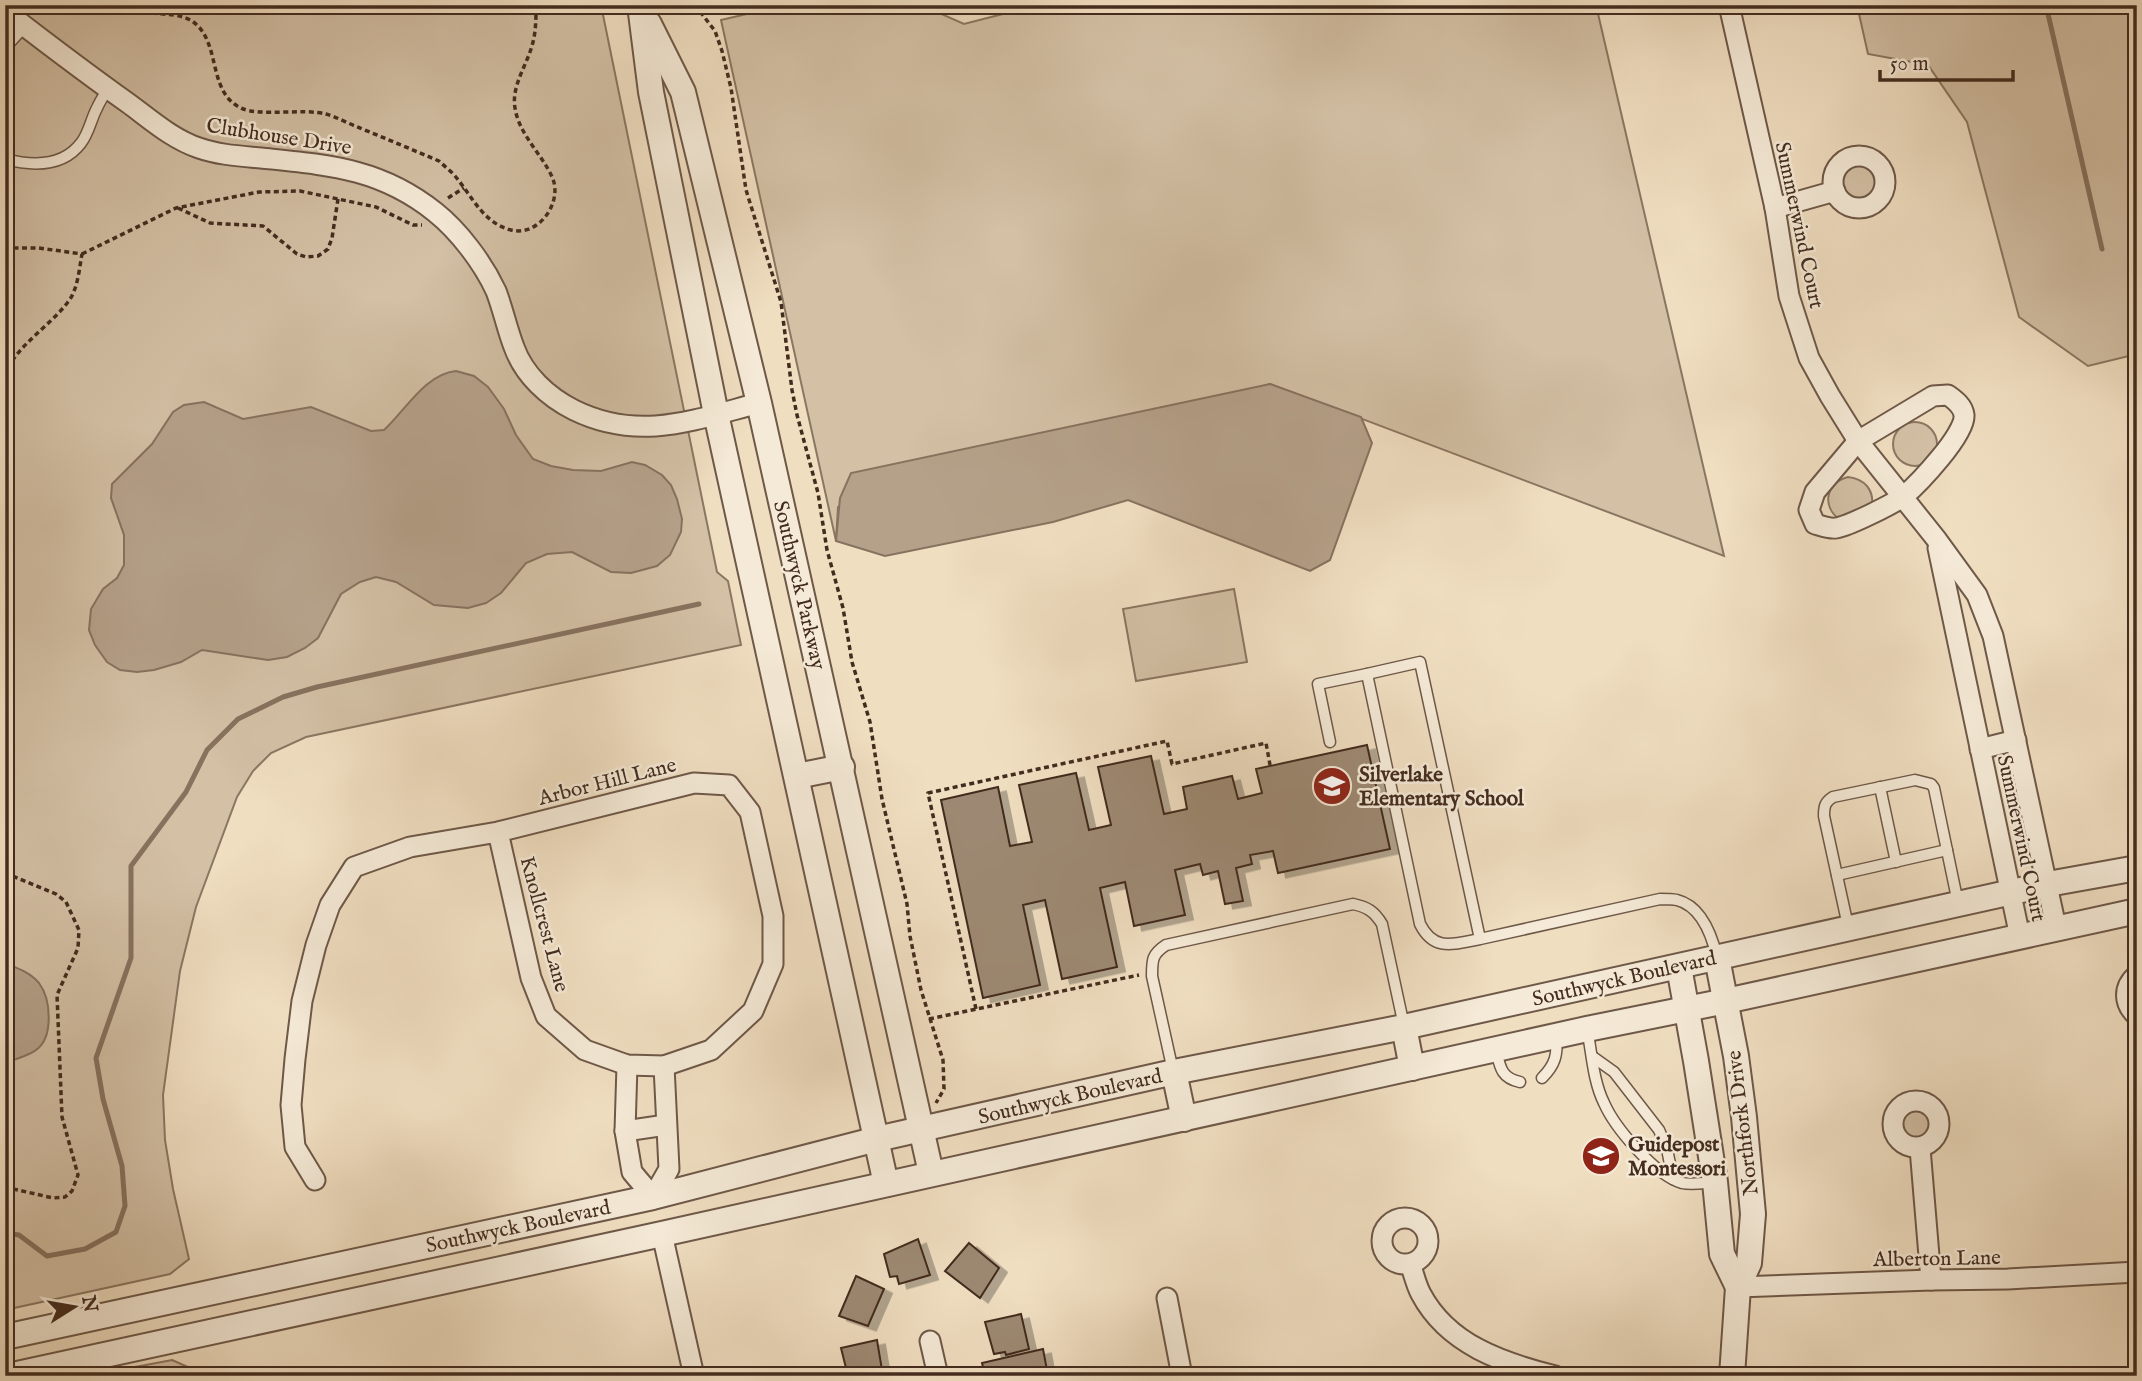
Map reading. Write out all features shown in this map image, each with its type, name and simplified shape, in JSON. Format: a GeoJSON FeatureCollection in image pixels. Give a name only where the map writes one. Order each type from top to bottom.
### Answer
{"type":"FeatureCollection","features":[{"type":"Feature","properties":{"kind":"street","name":"Summerwind Court"},"geometry":{"type":"LineString","coordinates":[[1729,5],[1775,208],[1789,296],[1809,358],[1858,441],[1977,595],[1993,636],[2056,927]]}},
{"type":"Feature","properties":{"kind":"street","name":"Southwyck Parkway"},"geometry":{"type":"LineString","coordinates":[[643,6],[682,92],[759,402],[930,1173]]}},
{"type":"Feature","properties":{"kind":"street","name":"Southwyck Parkway"},"geometry":{"type":"LineString","coordinates":[[643,6],[651,92],[716,414],[886,1184]]}},
{"type":"Feature","properties":{"kind":"street","name":"Clubhouse Drive"},"geometry":{"type":"LineString","coordinates":[[5,11],[185,143],[217,153],[356,170],[383,180],[436,212],[459,236],[496,291],[514,349],[529,375],[549,394],[574,410],[629,427],[658,427],[759,402]]}},
{"type":"Feature","properties":{"kind":"street"},"geometry":{"type":"LineString","coordinates":[[1775,208],[1835,191]]}},
{"type":"Feature","properties":{"kind":"street"},"geometry":{"type":"LineString","coordinates":[[1948,395],[1959,404],[1964,416],[1962,426],[1953,441],[1924,477],[1902,497],[1852,524],[1833,529],[1815,524],[1809,510],[1815,492],[1858,441],[1933,396],[1948,395]]}},
{"type":"Feature","properties":{"kind":"street","name":"Summerwind Court"},"geometry":{"type":"LineString","coordinates":[[1937,540],[2020,937]]}},
{"type":"Feature","properties":{"kind":"street","name":"Summerwind Court"},"geometry":{"type":"LineString","coordinates":[[1980,748],[2016,740]]}},
{"type":"Feature","properties":{"kind":"street"},"geometry":{"type":"LineString","coordinates":[[797,776],[842,767]]}},
{"type":"Feature","properties":{"kind":"street","name":"Arbor Hill Lane"},"geometry":{"type":"LineString","coordinates":[[314,1180],[295,1147],[291,1105],[302,1001],[316,945],[330,905],[355,867],[410,847],[498,832],[694,783],[729,785],[750,812],[773,916],[773,964],[753,1011],[711,1050],[664,1066]]}},
{"type":"Feature","properties":{"kind":"street","name":"Knollcrest Lane"},"geometry":{"type":"LineString","coordinates":[[498,832],[531,978],[546,1016],[585,1050],[627,1065],[664,1066]]}},
{"type":"Feature","properties":{"kind":"street","name":"Southwyck Boulevard"},"geometry":{"type":"LineString","coordinates":[[5,1337],[653,1197],[877,1139],[1174,1072],[1404,1027],[2011,892],[2137,868]]}},
{"type":"Feature","properties":{"kind":"street","name":"Southwyck Boulevard"},"geometry":{"type":"LineString","coordinates":[[8,1376],[2137,911]]}},
{"type":"Feature","properties":{"kind":"street","name":"Northfork Drive"},"geometry":{"type":"LineString","coordinates":[[1717,958],[1744,1117],[1753,1214],[1748,1263],[1738,1287],[1732,1376]]}},
{"type":"Feature","properties":{"kind":"street","name":"Northfork Drive"},"geometry":{"type":"LineString","coordinates":[[1679,967],[1715,1182],[1722,1254],[1738,1287]]}},
{"type":"Feature","properties":{"kind":"street"},"geometry":{"type":"LineString","coordinates":[[2137,975],[2129,983],[2126,999],[2137,1016]]}},
{"type":"Feature","properties":{"kind":"street"},"geometry":{"type":"LineString","coordinates":[[1404,1027],[1412,1068]]}},
{"type":"Feature","properties":{"kind":"street"},"geometry":{"type":"LineString","coordinates":[[627,1065],[625,1131],[632,1172],[653,1197],[694,1376]]}},
{"type":"Feature","properties":{"kind":"street"},"geometry":{"type":"LineString","coordinates":[[653,1197],[669,1169],[664,1066]]}},
{"type":"Feature","properties":{"kind":"street"},"geometry":{"type":"LineString","coordinates":[[1174,1072],[1184,1119]]}},
{"type":"Feature","properties":{"kind":"street"},"geometry":{"type":"LineString","coordinates":[[625,1131],[666,1125]]}},
{"type":"Feature","properties":{"kind":"street"},"geometry":{"type":"LineString","coordinates":[[1920,1148],[1931,1280]]}},
{"type":"Feature","properties":{"kind":"street"},"geometry":{"type":"LineString","coordinates":[[1410,1264],[1422,1295],[1440,1320],[1465,1341],[1492,1357],[1555,1376]]}},
{"type":"Feature","properties":{"kind":"street","name":"Alberton Lane"},"geometry":{"type":"LineString","coordinates":[[1738,1287],[2007,1279],[2137,1272]]}},
{"type":"Feature","properties":{"kind":"street"},"geometry":{"type":"LineString","coordinates":[[1167,1298],[1182,1376]]}},
{"type":"Feature","properties":{"kind":"street"},"geometry":{"type":"LineString","coordinates":[[95,1317],[103,1355]]}},
{"type":"Feature","properties":{"kind":"street"},"geometry":{"type":"LineString","coordinates":[[930,1341],[938,1376]]}},
{"type":"Feature","properties":{"kind":"lane"},"geometry":{"type":"LineString","coordinates":[[5,48],[25,26]]}},
{"type":"Feature","properties":{"kind":"lane"},"geometry":{"type":"LineString","coordinates":[[5,159],[26,164],[66,157],[81,143],[108,89]]}},
{"type":"Feature","properties":{"kind":"lane"},"geometry":{"type":"LineString","coordinates":[[1329,742],[1318,684],[1420,662],[1480,939]]}},
{"type":"Feature","properties":{"kind":"lane"},"geometry":{"type":"LineString","coordinates":[[1367,674],[1420,923],[1426,935],[1434,942],[1444,944],[1480,939],[1660,899],[1678,900],[1695,911],[1711,933],[1717,958]]}},
{"type":"Feature","properties":{"kind":"lane"},"geometry":{"type":"LineString","coordinates":[[1849,928],[1825,816],[1824,806],[1833,797],[1915,780],[1931,784],[1958,904]]}},
{"type":"Feature","properties":{"kind":"lane"},"geometry":{"type":"LineString","coordinates":[[1880,787],[1896,862]]}},
{"type":"Feature","properties":{"kind":"lane"},"geometry":{"type":"LineString","coordinates":[[1837,875],[1947,850]]}},
{"type":"Feature","properties":{"kind":"lane"},"geometry":{"type":"LineString","coordinates":[[1174,1072],[1152,972],[1152,961],[1156,952],[1166,945],[1353,904],[1368,907],[1382,924],[1404,1027]]}},
{"type":"Feature","properties":{"kind":"lane"},"geometry":{"type":"LineString","coordinates":[[1587,1029],[1598,1088],[1611,1116],[1649,1163],[1673,1179],[1689,1184],[1715,1182]]}},
{"type":"Feature","properties":{"kind":"lane"},"geometry":{"type":"LineString","coordinates":[[1542,1079],[1556,1060],[1556,1036]]}},
{"type":"Feature","properties":{"kind":"lane"},"geometry":{"type":"LineString","coordinates":[[1496,1049],[1501,1071],[1511,1080],[1520,1082]]}},
{"type":"Feature","properties":{"kind":"lane"},"geometry":{"type":"LineString","coordinates":[[1593,1056],[1614,1072],[1665,1139],[1673,1179]]}},
{"type":"Feature","properties":{"kind":"path"},"geometry":{"type":"LineString","coordinates":[[128,5],[134,10],[180,16],[197,24],[210,49],[221,88],[230,102],[245,110],[325,114],[439,161],[454,175],[486,216],[496,225],[513,231],[524,231],[542,222],[551,209],[555,193],[553,180],[515,108],[516,89],[533,44],[537,24],[536,5]]}},
{"type":"Feature","properties":{"kind":"path"},"geometry":{"type":"LineString","coordinates":[[695,5],[715,31],[731,88],[746,190],[780,302],[797,415],[818,493],[827,550],[843,608],[852,662],[870,722],[882,799],[907,904],[910,936],[929,1019],[943,1059],[944,1089],[921,1129]]}},
{"type":"Feature","properties":{"kind":"path"},"geometry":{"type":"LineString","coordinates":[[445,200],[464,188]]}},
{"type":"Feature","properties":{"kind":"path"},"geometry":{"type":"LineString","coordinates":[[5,248],[39,248],[82,254],[176,208],[259,192],[300,191],[376,208],[413,225],[428,223]]}},
{"type":"Feature","properties":{"kind":"path"},"geometry":{"type":"LineString","coordinates":[[176,208],[210,223],[263,226],[297,254],[306,257],[318,256],[328,248],[338,199]]}},
{"type":"Feature","properties":{"kind":"path"},"geometry":{"type":"LineString","coordinates":[[5,374],[26,345],[69,301],[78,280],[82,254]]}},
{"type":"Feature","properties":{"kind":"path"},"geometry":{"type":"LineString","coordinates":[[976,1009],[928,793],[1167,741],[1172,764],[1266,743],[1270,765]]}},
{"type":"Feature","properties":{"kind":"path"},"geometry":{"type":"LineString","coordinates":[[5,768],[5,785]]}},
{"type":"Feature","properties":{"kind":"path"},"geometry":{"type":"LineString","coordinates":[[5,873],[56,894],[66,902],[79,930],[78,948],[57,995],[62,1117],[78,1175],[72,1191],[65,1197],[52,1198],[5,1187]]}},
{"type":"Feature","properties":{"kind":"path"},"geometry":{"type":"LineString","coordinates":[[929,1019],[1152,972]]}},
{"type":"Feature","properties":{"kind":"shaded area"},"geometry":{"type":"Polygon","coordinates":[[[5,5],[601,5],[717,572],[728,581],[741,645],[306,737],[271,753],[253,771],[237,797],[196,907],[180,971],[163,1095],[165,1140],[189,1259],[170,1274],[5,1310],[5,5]]]}},
{"type":"Feature","properties":{"kind":"shaded area"},"geometry":{"type":"Polygon","coordinates":[[[786,5],[921,5],[964,24],[1038,5],[1596,5],[1724,556],[1270,384],[838,507],[836,541],[721,20],[786,5]]]}},
{"type":"Feature","properties":{"kind":"shaded area"},"geometry":{"type":"Polygon","coordinates":[[[1857,5],[2137,5],[2137,354],[2088,366],[2019,317],[1967,122],[1928,65],[1868,54],[1857,5]]]}},
{"type":"Feature","properties":{"kind":"shaded area"},"geometry":{"type":"Polygon","coordinates":[[[1855,159],[1864,160],[1871,165],[1876,172],[1876,190],[1871,197],[1864,202],[1855,203],[1846,202],[1839,197],[1834,190],[1833,181],[1834,172],[1839,165],[1846,160],[1855,159]]]}},
{"type":"Feature","properties":{"kind":"shaded area"},"geometry":{"type":"Polygon","coordinates":[[[456,371],[474,376],[488,387],[533,459],[573,470],[601,471],[632,462],[645,465],[662,475],[671,485],[682,519],[681,532],[670,555],[657,566],[631,573],[611,572],[572,552],[547,554],[526,563],[501,593],[486,603],[468,608],[434,605],[396,582],[376,577],[360,582],[341,594],[318,638],[287,657],[268,660],[202,650],[181,662],[137,672],[120,670],[107,662],[95,645],[89,630],[91,609],[103,589],[117,578],[124,565],[124,535],[111,498],[112,484],[152,444],[173,412],[184,405],[204,402],[243,419],[311,407],[371,431],[384,430],[425,386],[456,371]]]}},
{"type":"Feature","properties":{"kind":"shaded area"},"geometry":{"type":"Polygon","coordinates":[[[1270,384],[1361,417],[1372,443],[1330,560],[1310,571],[1128,500],[1053,522],[885,556],[836,541],[840,498],[851,473],[1270,384]]]}},
{"type":"Feature","properties":{"kind":"shaded area"},"geometry":{"type":"Polygon","coordinates":[[[1915,422],[1931,428],[1937,444],[1931,460],[1915,466],[1899,460],[1893,444],[1899,428],[1915,422]]]}},
{"type":"Feature","properties":{"kind":"shaded area"},"geometry":{"type":"Polygon","coordinates":[[[1848,477],[1867,486],[1872,506],[1840,520],[1830,508],[1829,496],[1835,484],[1848,477]]]}},
{"type":"Feature","properties":{"kind":"shaded area"},"geometry":{"type":"Polygon","coordinates":[[[1234,589],[1247,662],[1136,681],[1123,609],[1234,589]]]}},
{"type":"Feature","properties":{"kind":"shaded area"},"geometry":{"type":"Polygon","coordinates":[[[5,963],[27,973],[39,983],[46,998],[49,1018],[42,1044],[36,1050],[5,1064],[5,963]]]}},
{"type":"Feature","properties":{"kind":"shaded area"},"geometry":{"type":"Polygon","coordinates":[[[1910,1096],[1919,1097],[1926,1102],[1931,1109],[1931,1127],[1926,1134],[1919,1139],[1910,1140],[1901,1139],[1894,1134],[1889,1127],[1888,1118],[1889,1109],[1894,1102],[1901,1097],[1910,1096]]]}},
{"type":"Feature","properties":{"kind":"shaded area"},"geometry":{"type":"Polygon","coordinates":[[[172,1360],[208,1376],[87,1376],[172,1360]]]}},
{"type":"Feature","properties":{"kind":"building","name":"Silverlake Elementary School"},"geometry":{"type":"Polygon","coordinates":[[[1367,745],[1390,849],[1278,873],[1273,851],[1250,855],[1252,864],[1236,868],[1243,901],[1225,904],[1218,871],[1203,875],[1200,864],[1175,870],[1185,915],[1134,926],[1125,882],[1100,888],[1117,967],[1062,979],[1045,900],[1023,905],[1040,985],[983,998],[941,800],[998,787],[1010,846],[1032,842],[1019,785],[1076,773],[1089,830],[1111,825],[1098,767],[1151,756],[1164,814],[1187,809],[1183,787],[1232,776],[1238,799],[1262,793],[1256,769],[1367,745]]]}},
{"type":"Feature","properties":{"kind":"building"},"geometry":{"type":"Polygon","coordinates":[[[918,1239],[930,1275],[899,1284],[897,1276],[890,1277],[884,1254],[918,1239]]]}},
{"type":"Feature","properties":{"kind":"building"},"geometry":{"type":"Polygon","coordinates":[[[969,1243],[999,1268],[980,1298],[945,1271],[969,1243]]]}},
{"type":"Feature","properties":{"kind":"building"},"geometry":{"type":"Polygon","coordinates":[[[856,1276],[884,1289],[868,1326],[839,1316],[856,1276]]]}},
{"type":"Feature","properties":{"kind":"building"},"geometry":{"type":"Polygon","coordinates":[[[1021,1314],[1029,1349],[1006,1355],[1005,1352],[994,1354],[985,1322],[1021,1314]]]}},
{"type":"Feature","properties":{"kind":"building"},"geometry":{"type":"Polygon","coordinates":[[[877,1340],[883,1376],[848,1376],[841,1348],[877,1340]]]}},
{"type":"Feature","properties":{"kind":"building"},"geometry":{"type":"Polygon","coordinates":[[[1043,1349],[1047,1370],[1032,1373],[1033,1376],[985,1376],[982,1363],[1043,1349]]]}},
{"type":"Feature","properties":{"kind":"waterway"},"geometry":{"type":"LineString","coordinates":[[2046,5],[2102,249]]}},
{"type":"Feature","properties":{"kind":"waterway"},"geometry":{"type":"LineString","coordinates":[[5,1233],[19,1235],[47,1256],[85,1249],[116,1232],[125,1206],[122,1166],[103,1099],[96,1058],[131,958],[131,866],[186,792],[207,750],[238,719],[283,697],[317,687],[699,604]]}},
{"type":"Feature","properties":{"kind":"place","name":"Silverlake Elementary School"},"geometry":{"type":"Point","coordinates":[1332,786]}},
{"type":"Feature","properties":{"kind":"place","name":"Guidepost Montessori"},"geometry":{"type":"Point","coordinates":[1601,1156]}}]}
